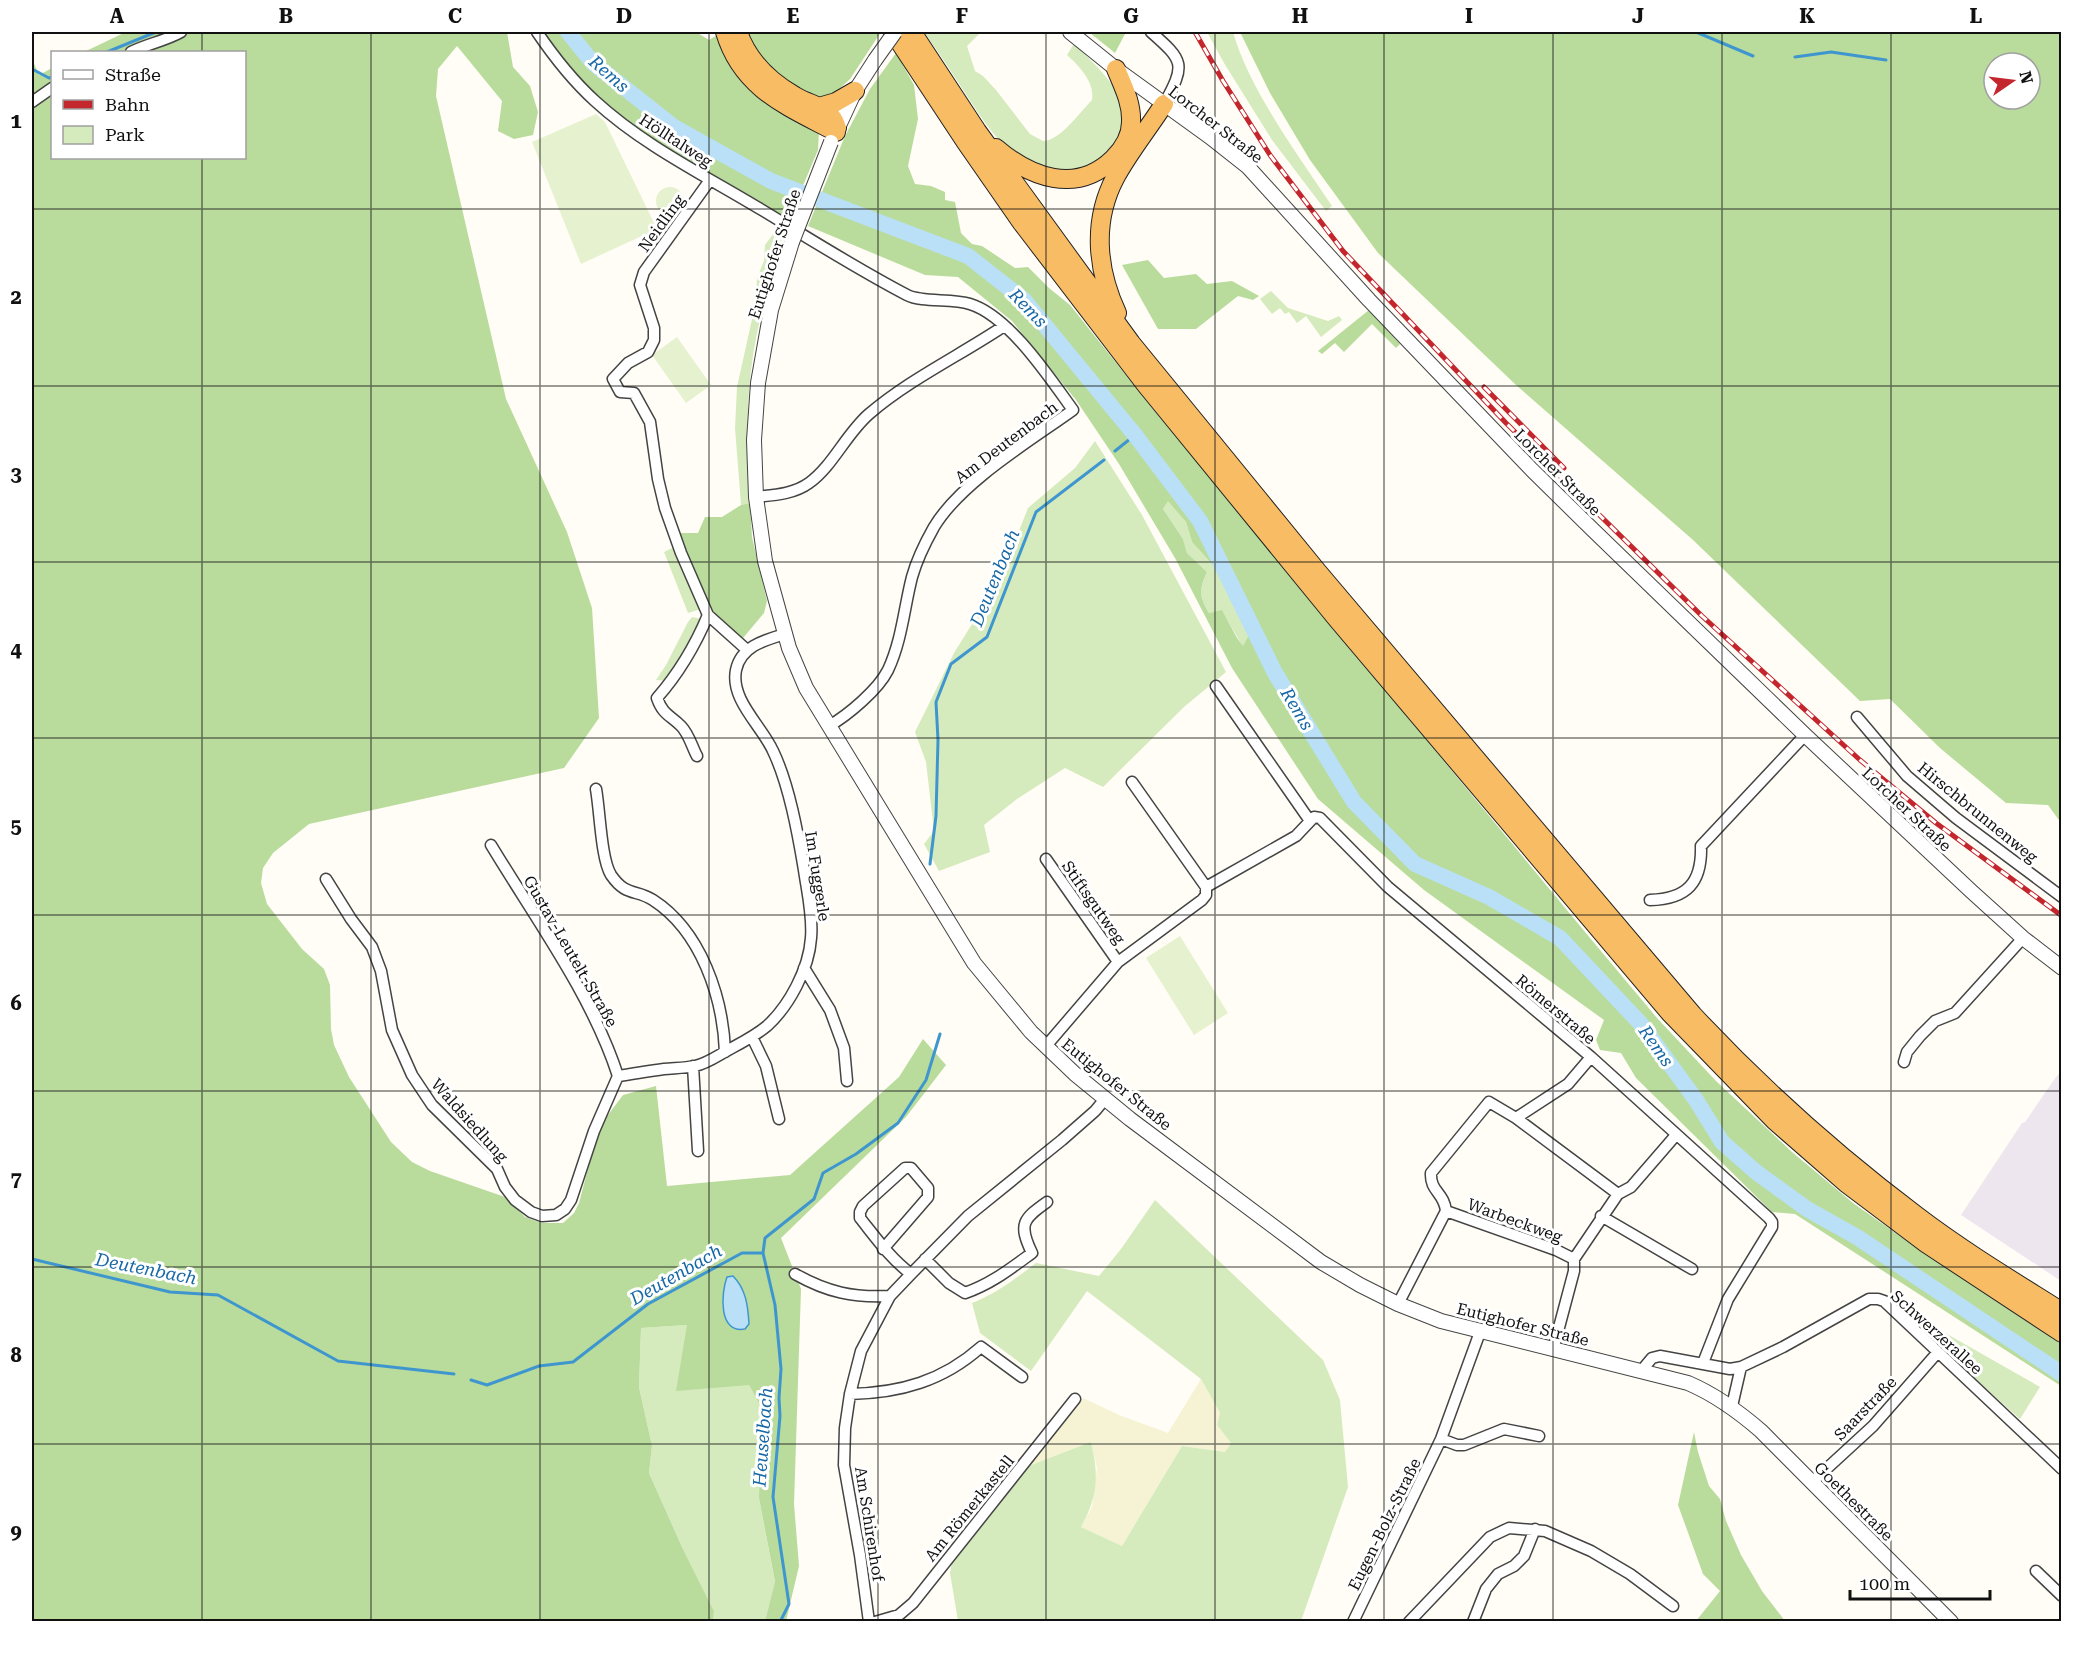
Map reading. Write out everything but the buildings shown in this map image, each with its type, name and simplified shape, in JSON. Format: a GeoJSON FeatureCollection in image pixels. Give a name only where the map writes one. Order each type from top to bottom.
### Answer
{"type":"FeatureCollection","features":[{"type":"Feature","properties":{"kind":"highway"},"geometry":{"type":"LineString","coordinates":[[725,32],[738,62],[757,85],[779,102],[835,134]]}},
{"type":"Feature","properties":{"kind":"highway"},"geometry":{"type":"LineString","coordinates":[[738,32],[744,47],[760,70],[798,98],[819,107],[832,116],[835,134]]}},
{"type":"Feature","properties":{"kind":"highway"},"geometry":{"type":"LineString","coordinates":[[894,32],[1022,223],[1146,386],[1337,619],[1670,1013],[1775,1121],[1846,1183],[1926,1244],[2061,1333]]}},
{"type":"Feature","properties":{"kind":"highway"},"geometry":{"type":"LineString","coordinates":[[912,32],[977,132],[1131,343],[1317,571],[1650,966],[1721,1046],[1784,1108],[1826,1145],[1918,1218],[2061,1312]]}},
{"type":"Feature","properties":{"kind":"highway"},"geometry":{"type":"LineString","coordinates":[[1116,69],[1129,102],[1131,118],[1129,136]]}},
{"type":"Feature","properties":{"kind":"highway"},"geometry":{"type":"LineString","coordinates":[[819,107],[836,102],[855,91]]}},
{"type":"Feature","properties":{"kind":"highway"},"geometry":{"type":"LineString","coordinates":[[977,132],[1013,162],[1045,176],[1065,179],[1089,175],[1107,165],[1150,110],[1164,104]]}},
{"type":"Feature","properties":{"kind":"highway"},"geometry":{"type":"LineString","coordinates":[[1131,343],[1102,275],[1099,252],[1101,224],[1114,179],[1164,104]]}},
{"type":"Feature","properties":{"kind":"street"},"geometry":{"type":"LineString","coordinates":[[133,51],[169,39],[181,32]]}},
{"type":"Feature","properties":{"kind":"street","name":"Hölltalweg"},"geometry":{"type":"LineString","coordinates":[[537,32],[558,62],[595,101],[654,145],[827,250]]}},
{"type":"Feature","properties":{"kind":"street","name":"Eutighofer Straße"},"geometry":{"type":"LineString","coordinates":[[894,32],[855,91],[835,134],[792,242],[771,310],[758,383],[754,440],[756,497],[765,561],[785,634],[806,688],[962,946],[1004,1001],[1046,1046],[1105,1099],[1321,1262],[1360,1286],[1441,1321],[1688,1383],[1732,1406]]}},
{"type":"Feature","properties":{"kind":"street","name":"Lorcher Straße"},"geometry":{"type":"LineString","coordinates":[[1070,32],[1248,167],[1369,300],[1532,470],[1805,735],[2023,938],[2061,968]]}},
{"type":"Feature","properties":{"kind":"street"},"geometry":{"type":"LineString","coordinates":[[1151,32],[1174,52],[1178,61],[1177,81],[1164,104]]}},
{"type":"Feature","properties":{"kind":"street"},"geometry":{"type":"LineString","coordinates":[[32,102],[51,89]]}},
{"type":"Feature","properties":{"kind":"street","name":"Neidling"},"geometry":{"type":"LineString","coordinates":[[708,615],[681,553],[665,508],[658,479],[650,422],[633,393],[620,392],[613,379],[628,363],[648,352],[654,340],[654,328],[640,285],[644,272],[710,180]]}},
{"type":"Feature","properties":{"kind":"street","name":"Am Deutenbach"},"geometry":{"type":"LineString","coordinates":[[827,250],[911,297],[968,303],[982,308],[1025,347],[1073,410],[964,490],[936,525],[921,552],[912,576],[900,636],[887,672],[868,695],[829,726]]}},
{"type":"Feature","properties":{"kind":"street"},"geometry":{"type":"LineString","coordinates":[[756,497],[781,494],[798,489],[810,482],[852,430],[889,398],[1004,326]]}},
{"type":"Feature","properties":{"kind":"street"},"geometry":{"type":"LineString","coordinates":[[697,756],[686,732],[667,716],[657,698],[698,640],[708,615],[747,650],[785,634]]}},
{"type":"Feature","properties":{"kind":"street","name":"Im Fuggerle"},"geometry":{"type":"LineString","coordinates":[[618,1076],[693,1066],[709,1061],[752,1037],[767,1026],[781,1010],[804,968],[811,938],[801,851],[786,788],[773,750],[736,687],[736,668],[740,658],[747,650]]}},
{"type":"Feature","properties":{"kind":"street","name":"Römerstraße"},"geometry":{"type":"LineString","coordinates":[[1216,686],[1313,819],[1388,887],[1591,1057],[1772,1222],[1772,1227],[1728,1299],[1703,1363]]}},
{"type":"Feature","properties":{"kind":"street","name":"Hirschbrunnenweg"},"geometry":{"type":"LineString","coordinates":[[1857,717],[1907,776],[1956,818],[2061,897]]}},
{"type":"Feature","properties":{"kind":"street"},"geometry":{"type":"LineString","coordinates":[[1650,900],[1673,899],[1694,882],[1702,861],[1701,846],[1805,735]]}},
{"type":"Feature","properties":{"kind":"street"},"geometry":{"type":"LineString","coordinates":[[1132,782],[1206,887],[1296,836],[1313,819]]}},
{"type":"Feature","properties":{"kind":"street"},"geometry":{"type":"LineString","coordinates":[[596,789],[604,853],[610,873],[622,888],[651,899],[672,914],[691,939],[704,964],[719,1004],[725,1052]]}},
{"type":"Feature","properties":{"kind":"street","name":"Gustav-Leutelt-Straße"},"geometry":{"type":"LineString","coordinates":[[491,845],[587,1003],[610,1052],[618,1076]]}},
{"type":"Feature","properties":{"kind":"street","name":"Stiftsgutweg"},"geometry":{"type":"LineString","coordinates":[[1046,859],[1118,962]]}},
{"type":"Feature","properties":{"kind":"street","name":"Waldsiedlung"},"geometry":{"type":"LineString","coordinates":[[326,879],[351,920],[372,947],[381,971],[392,1030],[412,1075],[432,1105],[497,1169],[515,1200],[531,1212],[542,1216],[556,1215],[572,1200],[577,1178],[594,1131],[618,1076]]}},
{"type":"Feature","properties":{"kind":"street","name":"Stiftsgutweg"},"geometry":{"type":"LineString","coordinates":[[1046,1046],[1118,962],[1202,900],[1206,895],[1206,887]]}},
{"type":"Feature","properties":{"kind":"street"},"geometry":{"type":"LineString","coordinates":[[1904,1062],[1907,1052],[1920,1036],[1935,1021],[1955,1013],[2023,938]]}},
{"type":"Feature","properties":{"kind":"street"},"geometry":{"type":"LineString","coordinates":[[804,968],[830,1010],[844,1048],[847,1081]]}},
{"type":"Feature","properties":{"kind":"street"},"geometry":{"type":"LineString","coordinates":[[752,1037],[766,1066],[779,1119]]}},
{"type":"Feature","properties":{"kind":"street"},"geometry":{"type":"LineString","coordinates":[[1516,1118],[1568,1084],[1591,1057]]}},
{"type":"Feature","properties":{"kind":"street"},"geometry":{"type":"LineString","coordinates":[[693,1066],[698,1151]]}},
{"type":"Feature","properties":{"kind":"street","name":"Am Schirenhof"},"geometry":{"type":"LineString","coordinates":[[870,1622],[844,1466],[845,1428],[850,1394],[861,1351],[890,1296],[910,1274],[968,1216],[1062,1140],[1105,1099]]}},
{"type":"Feature","properties":{"kind":"street"},"geometry":{"type":"LineString","coordinates":[[1398,1304],[1446,1211],[1445,1202],[1431,1183],[1431,1173],[1489,1102],[1516,1118],[1618,1194]]}},
{"type":"Feature","properties":{"kind":"street"},"geometry":{"type":"LineString","coordinates":[[1553,1350],[1574,1271],[1574,1259],[1618,1194],[1630,1187],[1676,1135]]}},
{"type":"Feature","properties":{"kind":"street"},"geometry":{"type":"LineString","coordinates":[[883,1249],[928,1197],[928,1188],[911,1168],[904,1168],[860,1212],[860,1218],[883,1249],[910,1274]]}},
{"type":"Feature","properties":{"kind":"street"},"geometry":{"type":"LineString","coordinates":[[925,1259],[949,1283],[965,1293],[982,1287],[1000,1277],[1032,1253],[1025,1239],[1024,1221],[1047,1202]]}},
{"type":"Feature","properties":{"kind":"street","name":"Warbeckweg"},"geometry":{"type":"LineString","coordinates":[[1446,1211],[1556,1250],[1574,1259]]}},
{"type":"Feature","properties":{"kind":"street"},"geometry":{"type":"LineString","coordinates":[[1601,1216],[1692,1269]]}},
{"type":"Feature","properties":{"kind":"street"},"geometry":{"type":"LineString","coordinates":[[795,1274],[818,1287],[834,1292],[872,1297],[890,1296]]}},
{"type":"Feature","properties":{"kind":"street","name":"Schwerzerallee"},"geometry":{"type":"LineString","coordinates":[[1642,1370],[1652,1358],[1660,1356],[1730,1369],[1741,1367],[1783,1347],[1869,1299],[1878,1299],[1884,1301],[2061,1469]]}},
{"type":"Feature","properties":{"kind":"street","name":"Eugen-Bolz-Straße"},"geometry":{"type":"LineString","coordinates":[[1353,1622],[1441,1439],[1480,1332]]}},
{"type":"Feature","properties":{"kind":"street"},"geometry":{"type":"LineString","coordinates":[[850,1394],[880,1394],[916,1384],[947,1371],[969,1358],[981,1347],[1022,1377]]}},
{"type":"Feature","properties":{"kind":"street","name":"Saarstraße"},"geometry":{"type":"LineString","coordinates":[[1811,1483],[1873,1426],[1938,1352]]}},
{"type":"Feature","properties":{"kind":"street"},"geometry":{"type":"LineString","coordinates":[[1732,1406],[1741,1367]]}},
{"type":"Feature","properties":{"kind":"street","name":"Am Römerkastell"},"geometry":{"type":"LineString","coordinates":[[875,1622],[899,1615],[913,1603],[1075,1399]]}},
{"type":"Feature","properties":{"kind":"street","name":"Goethestraße"},"geometry":{"type":"LineString","coordinates":[[1732,1406],[1761,1431],[1952,1622]]}},
{"type":"Feature","properties":{"kind":"street"},"geometry":{"type":"LineString","coordinates":[[1441,1439],[1464,1445],[1504,1429],[1539,1436]]}},
{"type":"Feature","properties":{"kind":"street"},"geometry":{"type":"LineString","coordinates":[[1409,1622],[1490,1537],[1509,1528],[1545,1531],[1591,1551],[1630,1574],[1673,1606]]}},
{"type":"Feature","properties":{"kind":"street"},"geometry":{"type":"LineString","coordinates":[[1473,1622],[1486,1589],[1498,1574],[1514,1566],[1524,1556],[1535,1529]]}},
{"type":"Feature","properties":{"kind":"street"},"geometry":{"type":"LineString","coordinates":[[2036,1572],[2061,1596]]}},
{"type":"Feature","properties":{"kind":"shaded area"},"geometry":{"type":"Polygon","coordinates":[[[2061,1072],[2062,1281],[1961,1215],[2022,1123],[2061,1072]]]}},
{"type":"Feature","properties":{"kind":"shaded area"},"geometry":{"type":"Polygon","coordinates":[[[1201,1379],[1220,1413],[1217,1425],[1231,1443],[1225,1452],[1182,1446],[1122,1546],[1081,1527],[1092,1507],[1097,1468],[1091,1443],[1026,1467],[1083,1398],[1119,1415],[1168,1433],[1201,1379]]]}},
{"type":"Feature","properties":{"kind":"green space"},"geometry":{"type":"Polygon","coordinates":[[[126,32],[507,32],[513,67],[530,86],[538,112],[533,135],[514,139],[498,131],[502,101],[457,46],[438,69],[436,96],[506,399],[567,532],[592,608],[599,718],[564,768],[309,824],[273,853],[263,868],[261,883],[267,904],[302,949],[324,969],[330,985],[331,1029],[334,1045],[349,1077],[391,1142],[412,1162],[430,1171],[505,1197],[525,1217],[542,1223],[563,1223],[574,1213],[579,1203],[599,1127],[623,1095],[656,1086],[667,1186],[790,1175],[899,1077],[923,1039],[946,1065],[906,1117],[781,1238],[801,1289],[794,1504],[799,1566],[786,1621],[765,1621],[775,1582],[759,1498],[760,1453],[770,1424],[749,1385],[676,1391],[687,1325],[641,1328],[639,1387],[652,1446],[649,1473],[714,1611],[713,1621],[32,1621],[32,59],[39,75],[51,69],[51,159],[246,159],[246,51],[86,51],[126,32]]]}},
{"type":"Feature","properties":{"kind":"green space"},"geometry":{"type":"Polygon","coordinates":[[[541,32],[696,32],[709,40],[722,32],[819,131],[818,150],[789,219],[696,167],[629,123],[589,90],[541,32]]]}},
{"type":"Feature","properties":{"kind":"green space"},"geometry":{"type":"Polygon","coordinates":[[[743,32],[881,32],[850,79],[837,91],[821,97],[808,97],[765,68],[743,32]]]}},
{"type":"Feature","properties":{"kind":"green space"},"geometry":{"type":"Polygon","coordinates":[[[924,32],[981,32],[967,46],[975,71],[996,90],[1030,134],[1043,141],[1063,131],[1092,100],[1089,81],[1067,55],[1074,44],[1105,76],[1118,94],[1124,114],[1124,126],[1120,137],[1114,147],[1097,163],[1074,172],[1053,171],[1020,157],[1008,149],[989,128],[924,32]]]}},
{"type":"Feature","properties":{"kind":"green space"},"geometry":{"type":"Polygon","coordinates":[[[1089,32],[1126,32],[1115,53],[1089,32]]]}},
{"type":"Feature","properties":{"kind":"green space"},"geometry":{"type":"Polygon","coordinates":[[[1207,32],[1233,32],[1240,54],[1262,99],[1332,206],[1326,211],[1272,140],[1207,32]]]}},
{"type":"Feature","properties":{"kind":"green space"},"geometry":{"type":"Polygon","coordinates":[[[1240,32],[2061,32],[2061,823],[2048,805],[2006,803],[1940,748],[1890,699],[1860,701],[1693,540],[1515,384],[1378,253],[1310,160],[1270,93],[1240,32]]]}},
{"type":"Feature","properties":{"kind":"green space"},"geometry":{"type":"Polygon","coordinates":[[[896,53],[914,85],[918,119],[908,166],[915,184],[931,186],[945,192],[945,200],[955,202],[961,233],[972,244],[982,246],[1015,268],[1028,267],[1070,305],[1152,408],[1657,1018],[1716,1081],[1792,1152],[1853,1203],[1938,1263],[2061,1344],[2061,1386],[1795,1214],[1772,1212],[1636,1078],[1621,1053],[1600,1050],[1596,1040],[1604,1020],[1424,890],[1318,799],[1232,668],[1175,558],[1119,464],[1076,400],[1012,321],[958,277],[925,275],[808,226],[845,136],[870,89],[896,53]],[[1168,501],[1163,509],[1183,539],[1187,553],[1207,572],[1201,593],[1209,613],[1222,610],[1243,646],[1249,635],[1230,600],[1219,572],[1192,542],[1186,522],[1168,501]]]}},
{"type":"Feature","properties":{"kind":"green space"},"geometry":{"type":"Polygon","coordinates":[[[596,114],[605,122],[657,229],[581,264],[532,142],[596,114]]]}},
{"type":"Feature","properties":{"kind":"green space"},"geometry":{"type":"Polygon","coordinates":[[[670,187],[680,191],[684,201],[680,211],[670,215],[660,211],[656,201],[660,191],[670,187]]]}},
{"type":"Feature","properties":{"kind":"green space"},"geometry":{"type":"Polygon","coordinates":[[[786,227],[765,298],[754,352],[749,387],[748,420],[750,503],[741,505],[735,428],[737,387],[756,301],[757,278],[764,261],[765,245],[777,229],[786,227]]]}},
{"type":"Feature","properties":{"kind":"green space"},"geometry":{"type":"Polygon","coordinates":[[[1148,260],[1164,278],[1196,274],[1207,284],[1232,281],[1259,296],[1253,300],[1238,296],[1196,329],[1158,329],[1122,265],[1148,260]]]}},
{"type":"Feature","properties":{"kind":"green space"},"geometry":{"type":"Polygon","coordinates":[[[1271,291],[1288,308],[1328,321],[1339,316],[1342,320],[1321,337],[1306,316],[1297,323],[1289,312],[1285,314],[1280,308],[1272,314],[1260,299],[1271,291]]]}},
{"type":"Feature","properties":{"kind":"green space"},"geometry":{"type":"Polygon","coordinates":[[[1369,310],[1400,344],[1396,348],[1372,324],[1344,352],[1335,343],[1322,354],[1318,351],[1369,310]]]}},
{"type":"Feature","properties":{"kind":"green space"},"geometry":{"type":"Polygon","coordinates":[[[677,337],[711,385],[686,403],[652,355],[677,337]]]}},
{"type":"Feature","properties":{"kind":"green space"},"geometry":{"type":"Polygon","coordinates":[[[1095,441],[1142,515],[1226,672],[1184,707],[1103,787],[1065,768],[1017,799],[984,825],[990,852],[939,871],[924,844],[934,831],[926,762],[915,732],[954,653],[1000,579],[1028,508],[1075,468],[1095,441]]]}},
{"type":"Feature","properties":{"kind":"green space"},"geometry":{"type":"Polygon","coordinates":[[[1168,500],[1186,522],[1192,542],[1219,572],[1230,600],[1249,635],[1243,647],[1222,611],[1209,613],[1201,593],[1207,572],[1187,553],[1183,539],[1163,509],[1168,500]]]}},
{"type":"Feature","properties":{"kind":"green space"},"geometry":{"type":"Polygon","coordinates":[[[750,503],[752,537],[767,601],[764,613],[743,638],[720,625],[708,610],[677,533],[698,533],[705,517],[722,517],[741,505],[750,503]]]}},
{"type":"Feature","properties":{"kind":"green space"},"geometry":{"type":"Polygon","coordinates":[[[676,546],[701,609],[688,613],[664,552],[676,546]]]}},
{"type":"Feature","properties":{"kind":"green space"},"geometry":{"type":"Polygon","coordinates":[[[692,617],[702,619],[668,681],[656,680],[666,665],[692,617]]]}},
{"type":"Feature","properties":{"kind":"green space"},"geometry":{"type":"Polygon","coordinates":[[[1180,936],[1228,1013],[1194,1035],[1146,958],[1180,936]]]}},
{"type":"Feature","properties":{"kind":"green space"},"geometry":{"type":"Polygon","coordinates":[[[1155,1200],[1323,1360],[1340,1400],[1348,1487],[1301,1621],[958,1621],[950,1573],[952,1562],[1026,1467],[1091,1442],[1096,1476],[1094,1495],[1081,1527],[1122,1546],[1182,1446],[1225,1452],[1231,1443],[1217,1425],[1220,1413],[1201,1379],[1087,1291],[1031,1371],[980,1333],[972,1303],[997,1291],[1036,1263],[1099,1276],[1155,1200]]]}},
{"type":"Feature","properties":{"kind":"green space"},"geometry":{"type":"Polygon","coordinates":[[[1889,1301],[2040,1387],[2020,1419],[1889,1301]]]}},
{"type":"Feature","properties":{"kind":"green space"},"geometry":{"type":"Polygon","coordinates":[[[687,1325],[749,1385],[770,1424],[760,1453],[759,1498],[775,1583],[765,1621],[713,1621],[714,1611],[649,1473],[652,1446],[639,1387],[641,1328],[687,1325]]]}},
{"type":"Feature","properties":{"kind":"green space"},"geometry":{"type":"Polygon","coordinates":[[[1694,1432],[1709,1486],[1720,1499],[1726,1521],[1741,1555],[1762,1591],[1785,1621],[1696,1621],[1720,1591],[1703,1574],[1678,1505],[1694,1432]]]}},
{"type":"Feature","properties":{"kind":"water"},"geometry":{"type":"Polygon","coordinates":[[[733,1276],[744,1292],[747,1304],[749,1324],[745,1329],[736,1329],[730,1325],[724,1311],[725,1284],[727,1277],[733,1276]]]}},
{"type":"Feature","properties":{"kind":"waterway"},"geometry":{"type":"LineString","coordinates":[[109,51],[156,32]]}},
{"type":"Feature","properties":{"kind":"waterway","name":"Rems"},"geometry":{"type":"LineString","coordinates":[[568,32],[593,63],[674,127],[771,181],[968,256],[1024,300],[1135,435],[1200,521],[1275,673],[1354,802],[1415,864],[1489,897],[1560,938],[1640,1023],[1696,1100],[1722,1142],[1756,1172],[1807,1209],[1857,1237],[2062,1374]]}},
{"type":"Feature","properties":{"kind":"waterway"},"geometry":{"type":"LineString","coordinates":[[1696,32],[1753,56]]}},
{"type":"Feature","properties":{"kind":"waterway"},"geometry":{"type":"LineString","coordinates":[[1795,57],[1831,52],[1886,60]]}},
{"type":"Feature","properties":{"kind":"waterway"},"geometry":{"type":"LineString","coordinates":[[32,69],[51,77]]}},
{"type":"Feature","properties":{"kind":"waterway","name":"Deutenbach"},"geometry":{"type":"LineString","coordinates":[[1115,451],[1135,435]]}},
{"type":"Feature","properties":{"kind":"waterway","name":"Deutenbach"},"geometry":{"type":"LineString","coordinates":[[930,864],[936,816],[938,740],[936,702],[951,664],[987,637],[1036,512],[1104,460]]}},
{"type":"Feature","properties":{"kind":"waterway","name":"Deutenbach"},"geometry":{"type":"LineString","coordinates":[[471,1380],[487,1385],[539,1366],[573,1362],[648,1304],[742,1253],[763,1253],[765,1238],[814,1199],[823,1173],[856,1154],[898,1123],[926,1080],[940,1034]]}},
{"type":"Feature","properties":{"kind":"waterway","name":"Heuselbach"},"geometry":{"type":"LineString","coordinates":[[763,1253],[775,1305],[781,1369],[780,1416],[773,1497],[789,1604],[780,1622]]}},
{"type":"Feature","properties":{"kind":"waterway","name":"Deutenbach"},"geometry":{"type":"LineString","coordinates":[[32,1259],[170,1292],[218,1295],[338,1361],[454,1374]]}},
{"type":"Feature","properties":{"kind":"railway"},"geometry":{"type":"LineString","coordinates":[[1195,32],[1270,155],[1343,251],[1506,423],[1702,616],[1860,760],[1936,823],[2062,916]]}},
{"type":"Feature","properties":{"kind":"railway"},"geometry":{"type":"LineString","coordinates":[[1484,387],[1564,468]]}}]}
